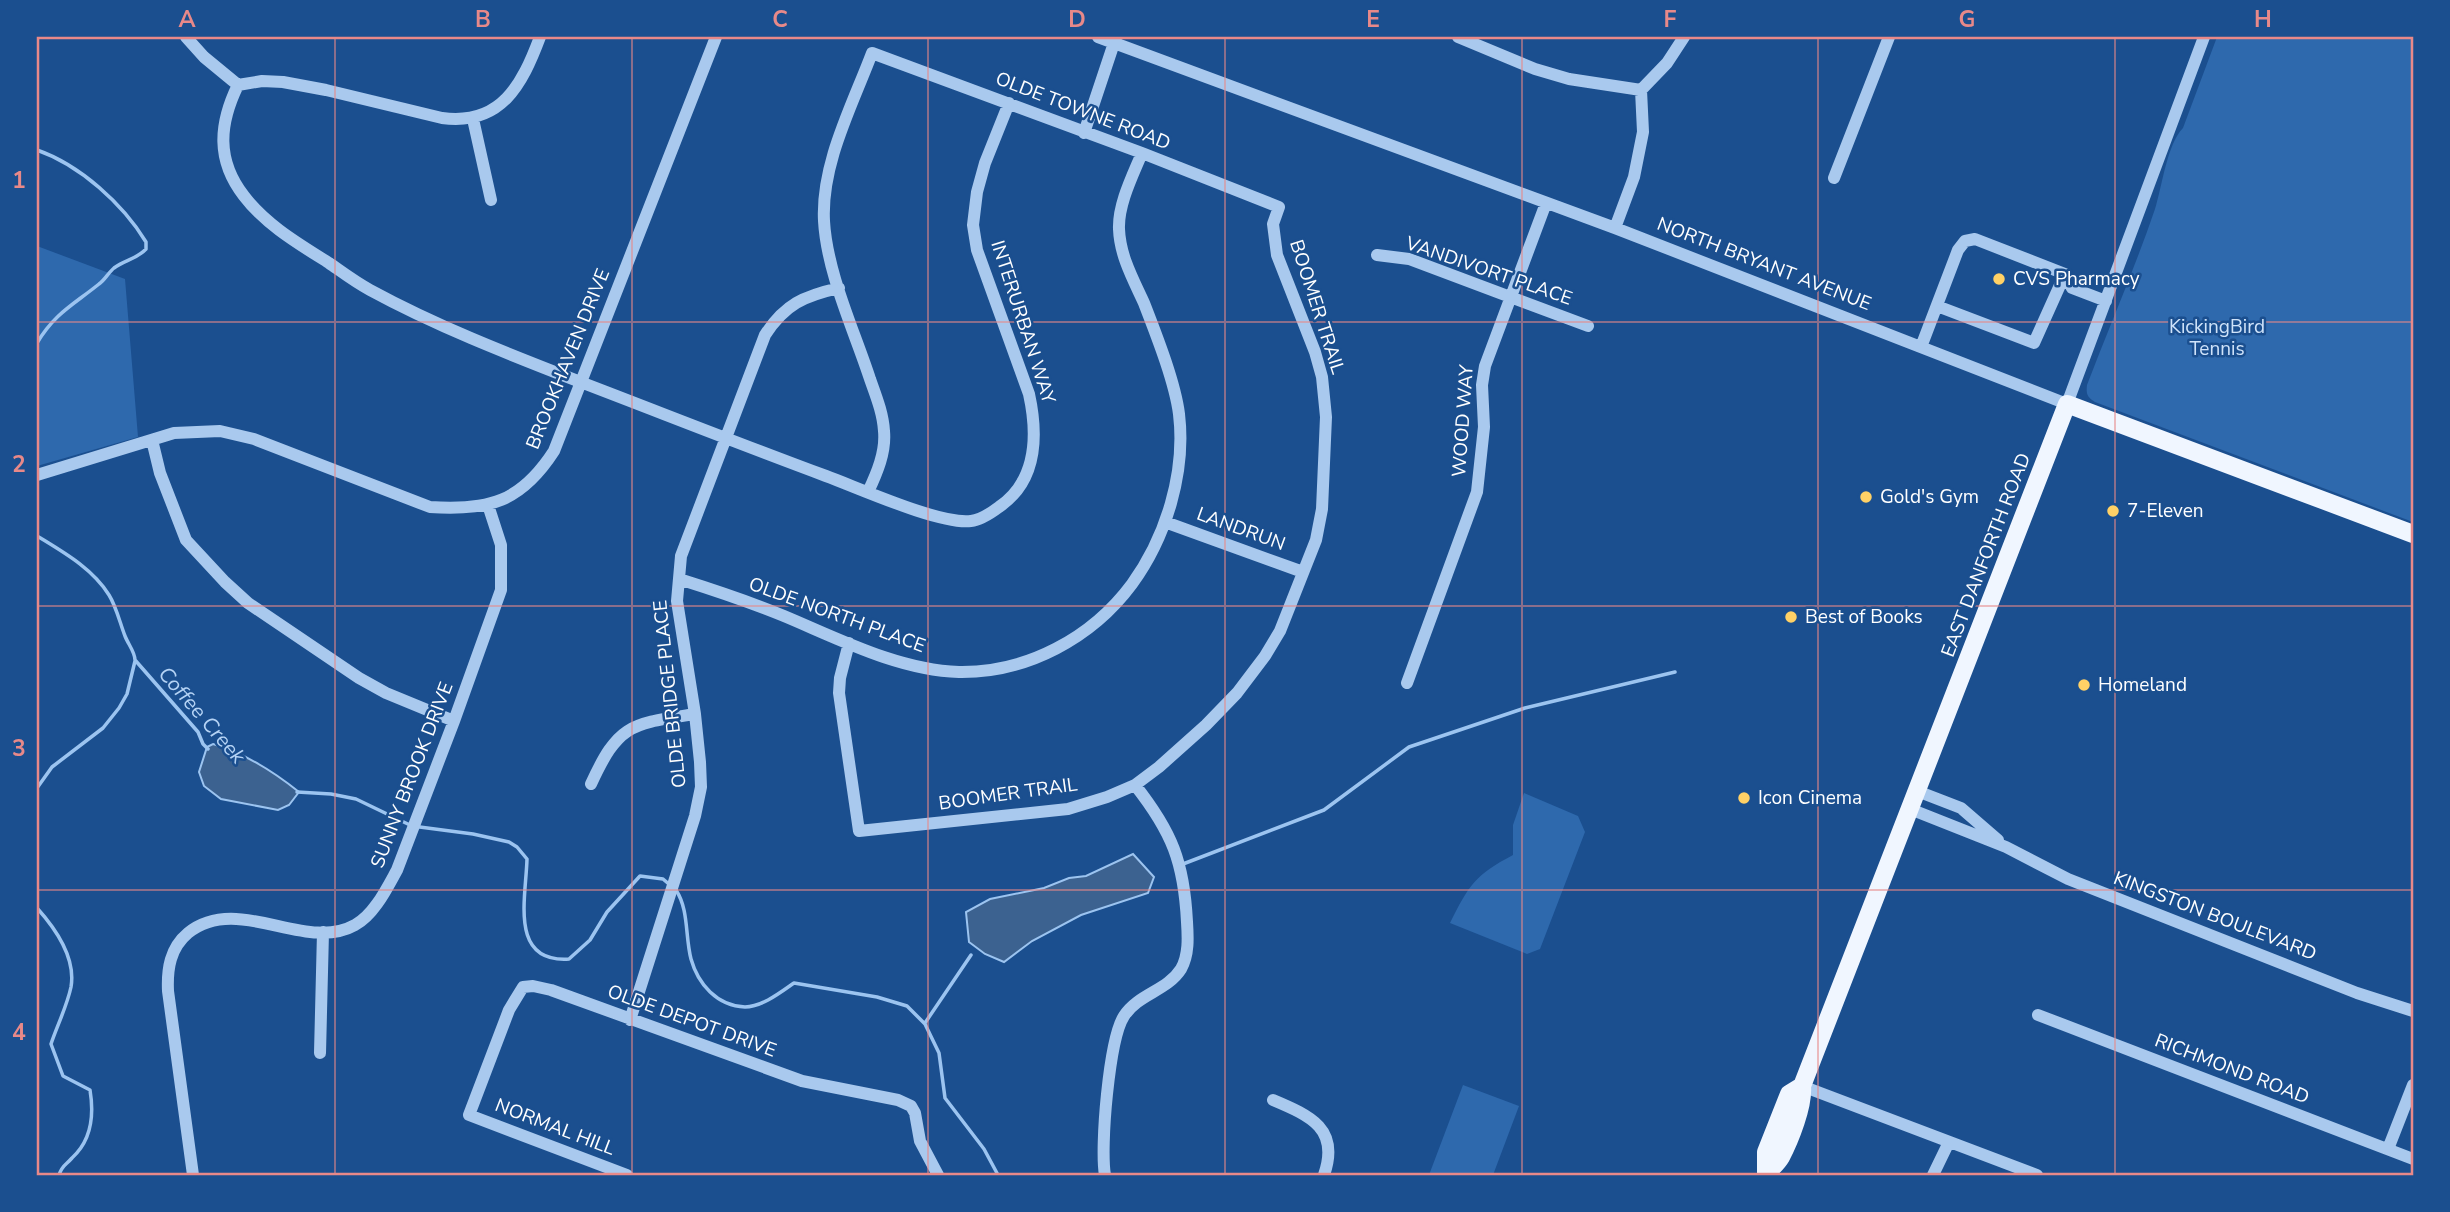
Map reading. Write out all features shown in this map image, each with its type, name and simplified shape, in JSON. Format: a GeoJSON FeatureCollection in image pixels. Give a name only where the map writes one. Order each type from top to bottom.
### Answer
{"type":"FeatureCollection","features":[{"type":"Feature","properties":{"kind":"main road","name":"NORTH BRYANT AVENUE"},"geometry":{"type":"LineString","coordinates":[[2067,404],[2413,534]]}},
{"type":"Feature","properties":{"kind":"main road","name":"EAST DANFORTH ROAD"},"geometry":{"type":"LineString","coordinates":[[1766,1175],[1766,1152],[1789,1094],[1802,1086],[2067,404]]}},
{"type":"Feature","properties":{"kind":"street"},"geometry":{"type":"LineString","coordinates":[[186,37],[204,58],[238,85],[262,81],[284,82],[458,120],[472,119],[503,101],[519,86],[540,37]]}},
{"type":"Feature","properties":{"kind":"street","name":"BROOKHAVEN DRIVE"},"geometry":{"type":"LineString","coordinates":[[37,475],[174,433],[220,431],[254,439],[430,507],[454,509],[488,505],[520,489],[539,474],[554,451],[716,37]]}},
{"type":"Feature","properties":{"kind":"street","name":"NORTH BRYANT AVENUE"},"geometry":{"type":"LineString","coordinates":[[1098,37],[1115,40],[1615,228],[2067,404]]}},
{"type":"Feature","properties":{"kind":"street"},"geometry":{"type":"LineString","coordinates":[[1458,37],[1535,69],[1569,79],[1641,90]]}},
{"type":"Feature","properties":{"kind":"street"},"geometry":{"type":"LineString","coordinates":[[1615,228],[1634,177],[1643,132],[1641,90],[1667,63],[1684,37]]}},
{"type":"Feature","properties":{"kind":"street"},"geometry":{"type":"LineString","coordinates":[[1834,178],[1889,37]]}},
{"type":"Feature","properties":{"kind":"street","name":"EAST DANFORTH ROAD"},"geometry":{"type":"LineString","coordinates":[[2067,404],[2204,37]]}},
{"type":"Feature","properties":{"kind":"street"},"geometry":{"type":"LineString","coordinates":[[1084,133],[1115,40]]}},
{"type":"Feature","properties":{"kind":"street","name":"OLDE TOWNE ROAD"},"geometry":{"type":"LineString","coordinates":[[839,288],[831,267],[824,221],[829,174],[872,54],[1009,103],[1279,207]]}},
{"type":"Feature","properties":{"kind":"street","name":"INTERURBAN WAY"},"geometry":{"type":"LineString","coordinates":[[238,85],[223,124],[223,155],[243,195],[269,223],[367,289],[451,330],[581,382],[868,492],[939,518],[955,521],[972,521],[1007,502],[1021,485],[1031,466],[1034,416],[1029,394],[977,250],[974,225],[976,192],[1009,103]]}},
{"type":"Feature","properties":{"kind":"street"},"geometry":{"type":"LineString","coordinates":[[472,119],[491,200]]}},
{"type":"Feature","properties":{"kind":"street","name":"OLDE NORTH PLACE"},"geometry":{"type":"LineString","coordinates":[[679,579],[904,662],[960,672],[1032,659],[1082,635],[1101,619],[1142,569],[1166,522],[1180,444],[1179,414],[1173,387],[1123,255],[1119,226],[1128,189],[1142,153]]}},
{"type":"Feature","properties":{"kind":"street","name":"WOOD WAY"},"geometry":{"type":"LineString","coordinates":[[1406,683],[1477,492],[1484,427],[1482,385],[1489,351],[1546,203]]}},
{"type":"Feature","properties":{"kind":"street","name":"BOOMER TRAIL"},"geometry":{"type":"LineString","coordinates":[[849,643],[839,693],[859,831],[1068,809],[1107,797],[1135,785],[1159,767],[1237,693],[1280,631],[1316,540],[1322,509],[1326,417],[1322,377],[1277,255],[1273,224],[1279,207]]}},
{"type":"Feature","properties":{"kind":"street"},"geometry":{"type":"LineString","coordinates":[[1921,347],[1965,241],[1975,239],[2065,274],[2072,288],[2106,301]]}},
{"type":"Feature","properties":{"kind":"street","name":"VANDIVORT PLACE"},"geometry":{"type":"LineString","coordinates":[[1377,256],[1409,259],[1588,326]]}},
{"type":"Feature","properties":{"kind":"street"},"geometry":{"type":"LineString","coordinates":[[1937,306],[2034,344],[2065,274]]}},
{"type":"Feature","properties":{"kind":"street"},"geometry":{"type":"LineString","coordinates":[[839,288],[880,409],[884,432],[883,454],[868,492]]}},
{"type":"Feature","properties":{"kind":"street","name":"OLDE BRIDGE PLACE"},"geometry":{"type":"LineString","coordinates":[[630,1020],[695,816],[701,787],[695,714],[677,601],[681,556],[765,335],[777,316],[790,305],[811,294],[839,288]]}},
{"type":"Feature","properties":{"kind":"street"},"geometry":{"type":"LineString","coordinates":[[152,440],[160,473],[186,540],[225,582],[248,603],[359,678],[386,693],[454,722]]}},
{"type":"Feature","properties":{"kind":"street","name":"SUNNY BROOK DRIVE"},"geometry":{"type":"LineString","coordinates":[[193,1175],[168,991],[167,971],[172,955],[181,939],[194,928],[216,919],[251,920],[323,932],[343,930],[357,925],[387,889],[397,870],[454,722],[501,590],[501,545],[488,505]]}},
{"type":"Feature","properties":{"kind":"street","name":"LANDRUN"},"geometry":{"type":"LineString","coordinates":[[1166,522],[1303,572]]}},
{"type":"Feature","properties":{"kind":"street"},"geometry":{"type":"LineString","coordinates":[[591,784],[605,753],[625,732],[655,721],[695,714]]}},
{"type":"Feature","properties":{"kind":"street"},"geometry":{"type":"LineString","coordinates":[[1105,1175],[1103,1149],[1108,1092],[1123,1017],[1144,996],[1174,978],[1187,953],[1186,896],[1182,872],[1159,816],[1135,785]]}},
{"type":"Feature","properties":{"kind":"street","name":"KINGSTON BOULEVARD"},"geometry":{"type":"LineString","coordinates":[[1917,791],[1961,808],[2006,847]]}},
{"type":"Feature","properties":{"kind":"street","name":"KINGSTON BOULEVARD"},"geometry":{"type":"LineString","coordinates":[[1910,809],[2006,847],[2068,879],[2357,993],[2413,1011]]}},
{"type":"Feature","properties":{"kind":"street"},"geometry":{"type":"LineString","coordinates":[[320,1053],[323,932]]}},
{"type":"Feature","properties":{"kind":"street","name":"OLDE DEPOT DRIVE"},"geometry":{"type":"LineString","coordinates":[[469,1115],[509,1010],[523,987],[533,986],[551,990],[802,1081],[898,1100],[911,1106],[915,1113],[920,1141],[938,1175]]}},
{"type":"Feature","properties":{"kind":"street","name":"RICHMOND ROAD"},"geometry":{"type":"LineString","coordinates":[[2038,1015],[2413,1159]]}},
{"type":"Feature","properties":{"kind":"street"},"geometry":{"type":"LineString","coordinates":[[2388,1149],[2413,1085]]}},
{"type":"Feature","properties":{"kind":"street"},"geometry":{"type":"LineString","coordinates":[[1802,1086],[2037,1175]]}},
{"type":"Feature","properties":{"kind":"street"},"geometry":{"type":"LineString","coordinates":[[1273,1100],[1312,1118],[1324,1131],[1330,1159],[1324,1175]]}},
{"type":"Feature","properties":{"kind":"street","name":"NORMAL HILL"},"geometry":{"type":"LineString","coordinates":[[469,1115],[627,1175]]}},
{"type":"Feature","properties":{"kind":"street"},"geometry":{"type":"LineString","coordinates":[[1933,1175],[1949,1142]]}},
{"type":"Feature","properties":{"kind":"green space","name":"KickingBird Tennis"},"geometry":{"type":"Polygon","coordinates":[[[2217,37],[2413,37],[2413,522],[2095,402],[2088,395],[2087,385],[2155,209],[2169,155],[2177,135],[2183,128],[2217,37]]]}},
{"type":"Feature","properties":{"kind":"green space"},"geometry":{"type":"Polygon","coordinates":[[[37,246],[125,279],[138,437],[37,466],[37,246]]]}},
{"type":"Feature","properties":{"kind":"green space"},"geometry":{"type":"Polygon","coordinates":[[[1524,793],[1578,816],[1585,832],[1540,949],[1527,954],[1450,923],[1474,882],[1513,855],[1513,825],[1524,793]]]}},
{"type":"Feature","properties":{"kind":"green space"},"geometry":{"type":"Polygon","coordinates":[[[1463,1085],[1519,1106],[1493,1175],[1429,1175],[1463,1085]]]}},
{"type":"Feature","properties":{"kind":"shaded area"},"geometry":{"type":"Polygon","coordinates":[[[213,744],[258,764],[299,792],[289,805],[278,810],[221,799],[204,786],[199,772],[207,747],[213,744]]]}},
{"type":"Feature","properties":{"kind":"shaded area"},"geometry":{"type":"Polygon","coordinates":[[[1133,854],[1154,877],[1148,893],[1081,915],[1032,941],[1004,962],[985,954],[969,942],[966,912],[990,899],[1086,876],[1133,854]]]}},
{"type":"Feature","properties":{"kind":"waterway","name":"Coffee Creek"},"geometry":{"type":"LineString","coordinates":[[37,150],[69,165],[99,187],[125,214],[146,242],[146,249],[114,268],[58,317],[37,343]]}},
{"type":"Feature","properties":{"kind":"waterway","name":"Coffee Creek"},"geometry":{"type":"LineString","coordinates":[[37,536],[76,561],[102,585],[114,604],[135,660],[198,732],[208,749]]}},
{"type":"Feature","properties":{"kind":"waterway"},"geometry":{"type":"LineString","coordinates":[[37,788],[52,767],[103,728],[119,708],[127,694],[135,661]]}},
{"type":"Feature","properties":{"kind":"waterway"},"geometry":{"type":"LineString","coordinates":[[1183,864],[1324,810],[1409,747],[1525,708],[1675,672]]}},
{"type":"Feature","properties":{"kind":"waterway","name":"Coffee Creek"},"geometry":{"type":"LineString","coordinates":[[297,792],[356,799],[412,826],[473,834],[509,842],[517,847],[527,859],[524,909],[529,939],[537,951],[550,957],[569,959],[590,940],[607,912],[640,876],[663,879],[670,885]]}},
{"type":"Feature","properties":{"kind":"waterway","name":"Coffee Creek"},"geometry":{"type":"LineString","coordinates":[[676,890],[683,906],[694,968],[710,992],[726,1003],[745,1007],[758,1005],[794,983],[877,997],[907,1006],[925,1024],[939,1053],[945,1098],[984,1149],[998,1175]]}},
{"type":"Feature","properties":{"kind":"waterway"},"geometry":{"type":"LineString","coordinates":[[37,908],[63,944],[72,976],[69,994],[51,1044],[63,1076],[90,1090],[91,1099],[88,1135],[79,1151],[59,1175]]}},
{"type":"Feature","properties":{"kind":"waterway"},"geometry":{"type":"LineString","coordinates":[[925,1023],[971,955]]}},
{"type":"Feature","properties":{"kind":"place","name":"CVS Pharmacy"},"geometry":{"type":"Point","coordinates":[1999,279]}},
{"type":"Feature","properties":{"kind":"place","name":"Gold's Gym"},"geometry":{"type":"Point","coordinates":[1866,497]}},
{"type":"Feature","properties":{"kind":"place","name":"7-Eleven"},"geometry":{"type":"Point","coordinates":[2113,511]}},
{"type":"Feature","properties":{"kind":"place","name":"Best of Books"},"geometry":{"type":"Point","coordinates":[1791,617]}},
{"type":"Feature","properties":{"kind":"place","name":"Homeland"},"geometry":{"type":"Point","coordinates":[2084,685]}},
{"type":"Feature","properties":{"kind":"place","name":"Icon Cinema"},"geometry":{"type":"Point","coordinates":[1744,798]}}]}
